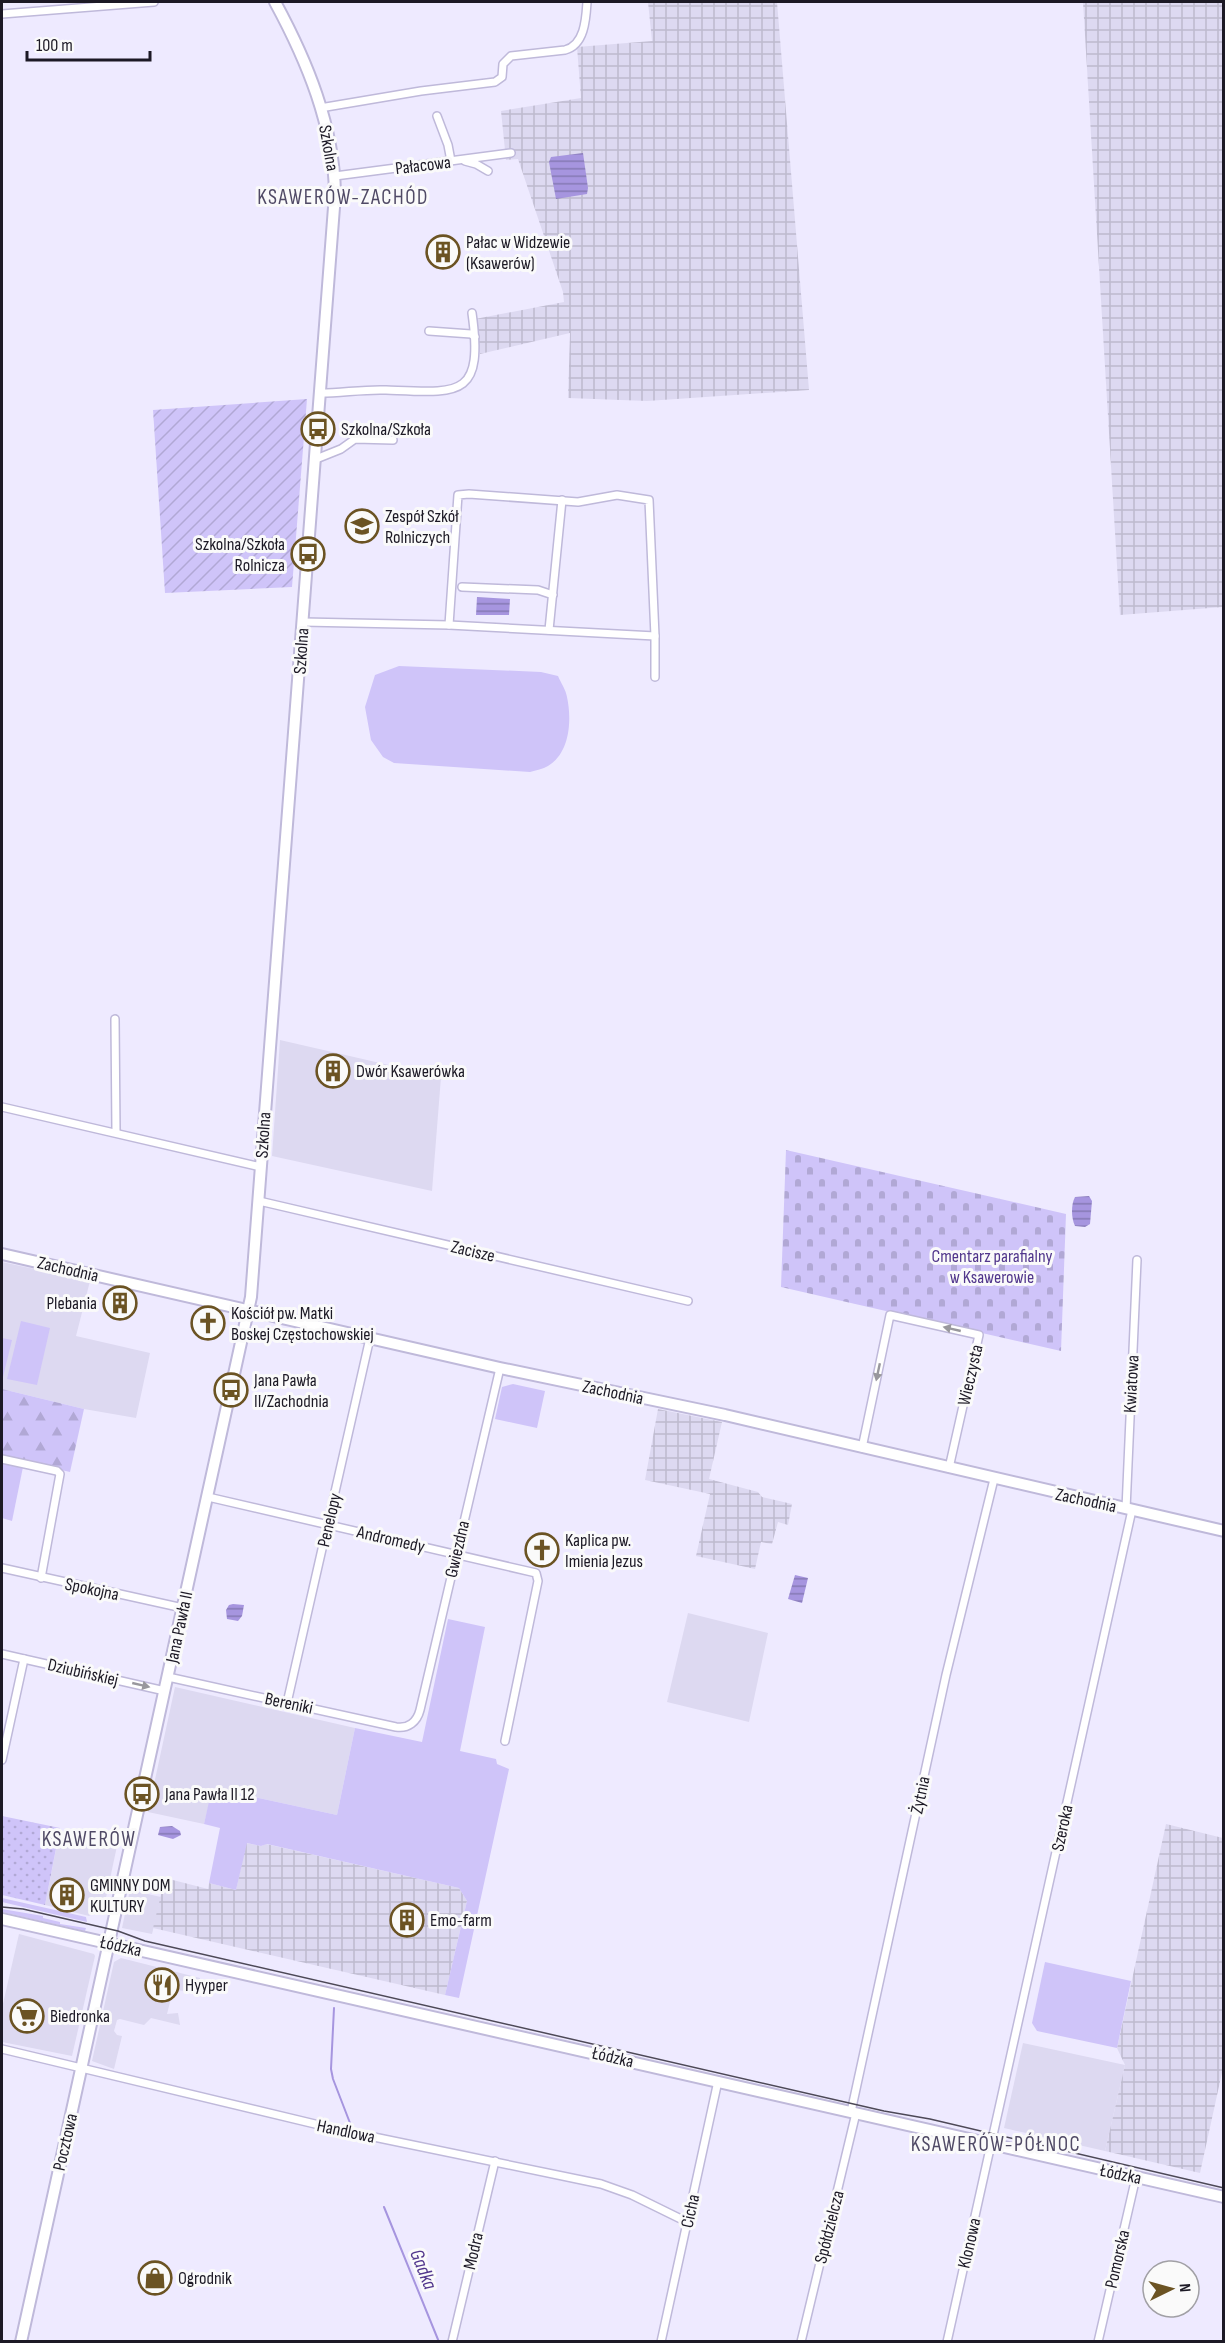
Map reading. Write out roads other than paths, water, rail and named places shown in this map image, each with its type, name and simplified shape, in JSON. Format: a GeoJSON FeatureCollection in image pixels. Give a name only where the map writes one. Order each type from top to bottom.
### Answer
{"type":"FeatureCollection","features":[{"type":"Feature","properties":{"kind":"street"},"geometry":{"type":"LineString","coordinates":[[2,14],[66,5],[154,2]]}},
{"type":"Feature","properties":{"kind":"street","name":"Szkolna"},"geometry":{"type":"LineString","coordinates":[[249,1310],[321,393],[334,176],[330,143],[320,108],[301,54],[275,2]]}},
{"type":"Feature","properties":{"kind":"street"},"geometry":{"type":"LineString","coordinates":[[320,108],[421,91],[495,82],[502,77],[503,64],[511,56],[565,50],[574,46],[583,29],[587,2]]}},
{"type":"Feature","properties":{"kind":"street"},"geometry":{"type":"LineString","coordinates":[[437,116],[448,145],[451,161]]}},
{"type":"Feature","properties":{"kind":"street","name":"Pałacowa"},"geometry":{"type":"LineString","coordinates":[[334,176],[511,153]]}},
{"type":"Feature","properties":{"kind":"street"},"geometry":{"type":"LineString","coordinates":[[460,160],[476,164],[489,171]]}},
{"type":"Feature","properties":{"kind":"street"},"geometry":{"type":"LineString","coordinates":[[321,393],[372,389],[440,393],[459,388],[468,378],[474,366],[475,337],[472,313]]}},
{"type":"Feature","properties":{"kind":"street"},"geometry":{"type":"LineString","coordinates":[[429,332],[471,334],[475,337]]}},
{"type":"Feature","properties":{"kind":"street"},"geometry":{"type":"LineString","coordinates":[[316,459],[341,449],[355,439],[393,440]]}},
{"type":"Feature","properties":{"kind":"street"},"geometry":{"type":"LineString","coordinates":[[449,625],[458,495],[578,502],[617,495],[649,500],[655,677]]}},
{"type":"Feature","properties":{"kind":"street"},"geometry":{"type":"LineString","coordinates":[[549,630],[562,500]]}},
{"type":"Feature","properties":{"kind":"street"},"geometry":{"type":"LineString","coordinates":[[462,587],[538,590],[553,595]]}},
{"type":"Feature","properties":{"kind":"street"},"geometry":{"type":"LineString","coordinates":[[303,622],[449,625],[655,636]]}},
{"type":"Feature","properties":{"kind":"street"},"geometry":{"type":"LineString","coordinates":[[115,1019],[116,1132]]}},
{"type":"Feature","properties":{"kind":"street"},"geometry":{"type":"LineString","coordinates":[[2,1107],[261,1167]]}},
{"type":"Feature","properties":{"kind":"street","name":"Zacisze"},"geometry":{"type":"LineString","coordinates":[[258,1201],[688,1301]]}},
{"type":"Feature","properties":{"kind":"street","name":"Zachodnia"},"geometry":{"type":"LineString","coordinates":[[2,1254],[500,1368],[715,1413],[1224,1531]]}},
{"type":"Feature","properties":{"kind":"street","name":"Kwiatowa"},"geometry":{"type":"LineString","coordinates":[[1129,1509],[1137,1260]]}},
{"type":"Feature","properties":{"kind":"street","name":"Jana Pawła II"},"geometry":{"type":"LineString","coordinates":[[109,1943],[249,1310]]}},
{"type":"Feature","properties":{"kind":"street","name":"Wieczysta"},"geometry":{"type":"LineString","coordinates":[[862,1448],[890,1315],[979,1335],[949,1468]]}},
{"type":"Feature","properties":{"kind":"street","name":"Penelopy"},"geometry":{"type":"LineString","coordinates":[[287,1703],[370,1338]]}},
{"type":"Feature","properties":{"kind":"street","name":"Gwiezdna"},"geometry":{"type":"LineString","coordinates":[[409,1725],[416,1719],[420,1710],[500,1368]]}},
{"type":"Feature","properties":{"kind":"street"},"geometry":{"type":"LineString","coordinates":[[2,1459],[57,1471],[60,1474],[40,1578]]}},
{"type":"Feature","properties":{"kind":"street","name":"Żytnia"},"geometry":{"type":"LineString","coordinates":[[853,2112],[946,1675],[994,1479]]}},
{"type":"Feature","properties":{"kind":"street","name":"Andromedy"},"geometry":{"type":"LineString","coordinates":[[208,1497],[533,1572],[537,1575],[538,1581],[505,1741]]}},
{"type":"Feature","properties":{"kind":"street","name":"Szeroka"},"geometry":{"type":"LineString","coordinates":[[991,2145],[1129,1509]]}},
{"type":"Feature","properties":{"kind":"street","name":"Spokojna"},"geometry":{"type":"LineString","coordinates":[[2,1568],[183,1608]]}},
{"type":"Feature","properties":{"kind":"street","name":"Dziubińskiej"},"geometry":{"type":"LineString","coordinates":[[2,1654],[165,1691]]}},
{"type":"Feature","properties":{"kind":"street"},"geometry":{"type":"LineString","coordinates":[[2,1760],[24,1659]]}},
{"type":"Feature","properties":{"kind":"street","name":"Bereniki"},"geometry":{"type":"LineString","coordinates":[[168,1677],[396,1727],[409,1725]]}},
{"type":"Feature","properties":{"kind":"street","name":"Łódzka"},"geometry":{"type":"LineString","coordinates":[[2,1919],[1224,2197]]}},
{"type":"Feature","properties":{"kind":"street","name":"Pocztowa"},"geometry":{"type":"LineString","coordinates":[[21,2342],[109,1943]]}},
{"type":"Feature","properties":{"kind":"street","name":"Handlowa"},"geometry":{"type":"LineString","coordinates":[[2,2049],[329,2127],[615,2188],[687,2222]]}},
{"type":"Feature","properties":{"kind":"street","name":"Cicha"},"geometry":{"type":"LineString","coordinates":[[661,2342],[718,2081]]}},
{"type":"Feature","properties":{"kind":"street","name":"Spółdzielcza"},"geometry":{"type":"LineString","coordinates":[[801,2342],[853,2112]]}},
{"type":"Feature","properties":{"kind":"street","name":"Klonowa"},"geometry":{"type":"LineString","coordinates":[[947,2342],[991,2145]]}},
{"type":"Feature","properties":{"kind":"street","name":"Modra"},"geometry":{"type":"LineString","coordinates":[[452,2342],[495,2161]]}},
{"type":"Feature","properties":{"kind":"street","name":"Pomorska"},"geometry":{"type":"LineString","coordinates":[[1098,2342],[1136,2177]]}},
{"type":"Feature","properties":{"kind":"waterway","name":"Gadka"},"geometry":{"type":"LineString","coordinates":[[334,2008],[331,2069],[350,2123]]}},
{"type":"Feature","properties":{"kind":"waterway","name":"Gadka"},"geometry":{"type":"LineString","coordinates":[[384,2207],[439,2342]]}},
{"type":"Feature","properties":{"kind":"tram line"},"geometry":{"type":"LineString","coordinates":[[2,1907],[23,1909],[118,1931],[145,1941],[1224,2188]]}},
{"type":"Feature","properties":{"kind":"place","name":"Pałac w Widzewie (Ksawerów)"},"geometry":{"type":"Point","coordinates":[443,252]}},
{"type":"Feature","properties":{"kind":"place","name":"Szkolna/Szkoła"},"geometry":{"type":"Point","coordinates":[318,429]}},
{"type":"Feature","properties":{"kind":"place","name":"Zespół Szkół Rolniczych"},"geometry":{"type":"Point","coordinates":[362,526]}},
{"type":"Feature","properties":{"kind":"place","name":"Szkolna/Szkoła Rolnicza"},"geometry":{"type":"Point","coordinates":[308,554]}},
{"type":"Feature","properties":{"kind":"place","name":"Dwór Ksawerówka"},"geometry":{"type":"Point","coordinates":[333,1071]}},
{"type":"Feature","properties":{"kind":"place","name":"Plebania"},"geometry":{"type":"Point","coordinates":[120,1303]}},
{"type":"Feature","properties":{"kind":"place","name":"Kościół pw. Matki Boskej Częstochowskiej"},"geometry":{"type":"Point","coordinates":[208,1323]}},
{"type":"Feature","properties":{"kind":"place","name":"Jana Pawła II/Zachodnia"},"geometry":{"type":"Point","coordinates":[231,1390]}},
{"type":"Feature","properties":{"kind":"place","name":"Kaplica pw. Imienia Jezus"},"geometry":{"type":"Point","coordinates":[542,1550]}},
{"type":"Feature","properties":{"kind":"place","name":"Jana Pawła II 12"},"geometry":{"type":"Point","coordinates":[142,1794]}},
{"type":"Feature","properties":{"kind":"place","name":"GMINNY DOM KULTURY"},"geometry":{"type":"Point","coordinates":[67,1895]}},
{"type":"Feature","properties":{"kind":"place","name":"Emo-farm"},"geometry":{"type":"Point","coordinates":[407,1920]}},
{"type":"Feature","properties":{"kind":"place","name":"Hyyper"},"geometry":{"type":"Point","coordinates":[162,1985]}},
{"type":"Feature","properties":{"kind":"place","name":"Biedronka"},"geometry":{"type":"Point","coordinates":[27,2016]}},
{"type":"Feature","properties":{"kind":"place","name":"Ogrodnik"},"geometry":{"type":"Point","coordinates":[155,2278]}},
{"type":"Feature","properties":{"kind":"district","name":"KSAWERÓW-ZACHÓD"},"geometry":{"type":"Point","coordinates":[343,197]}},
{"type":"Feature","properties":{"kind":"district","name":"KSAWERÓW"},"geometry":{"type":"Point","coordinates":[89,1839]}},
{"type":"Feature","properties":{"kind":"district","name":"KSAWERÓW-PÓŁNOC"},"geometry":{"type":"Point","coordinates":[996,2144]}},
{"type":"Feature","properties":{"kind":"park label","name":"Cmentarz parafialny w Ksawerowie"},"geometry":{"type":"Point","coordinates":[992,1266]}}]}
